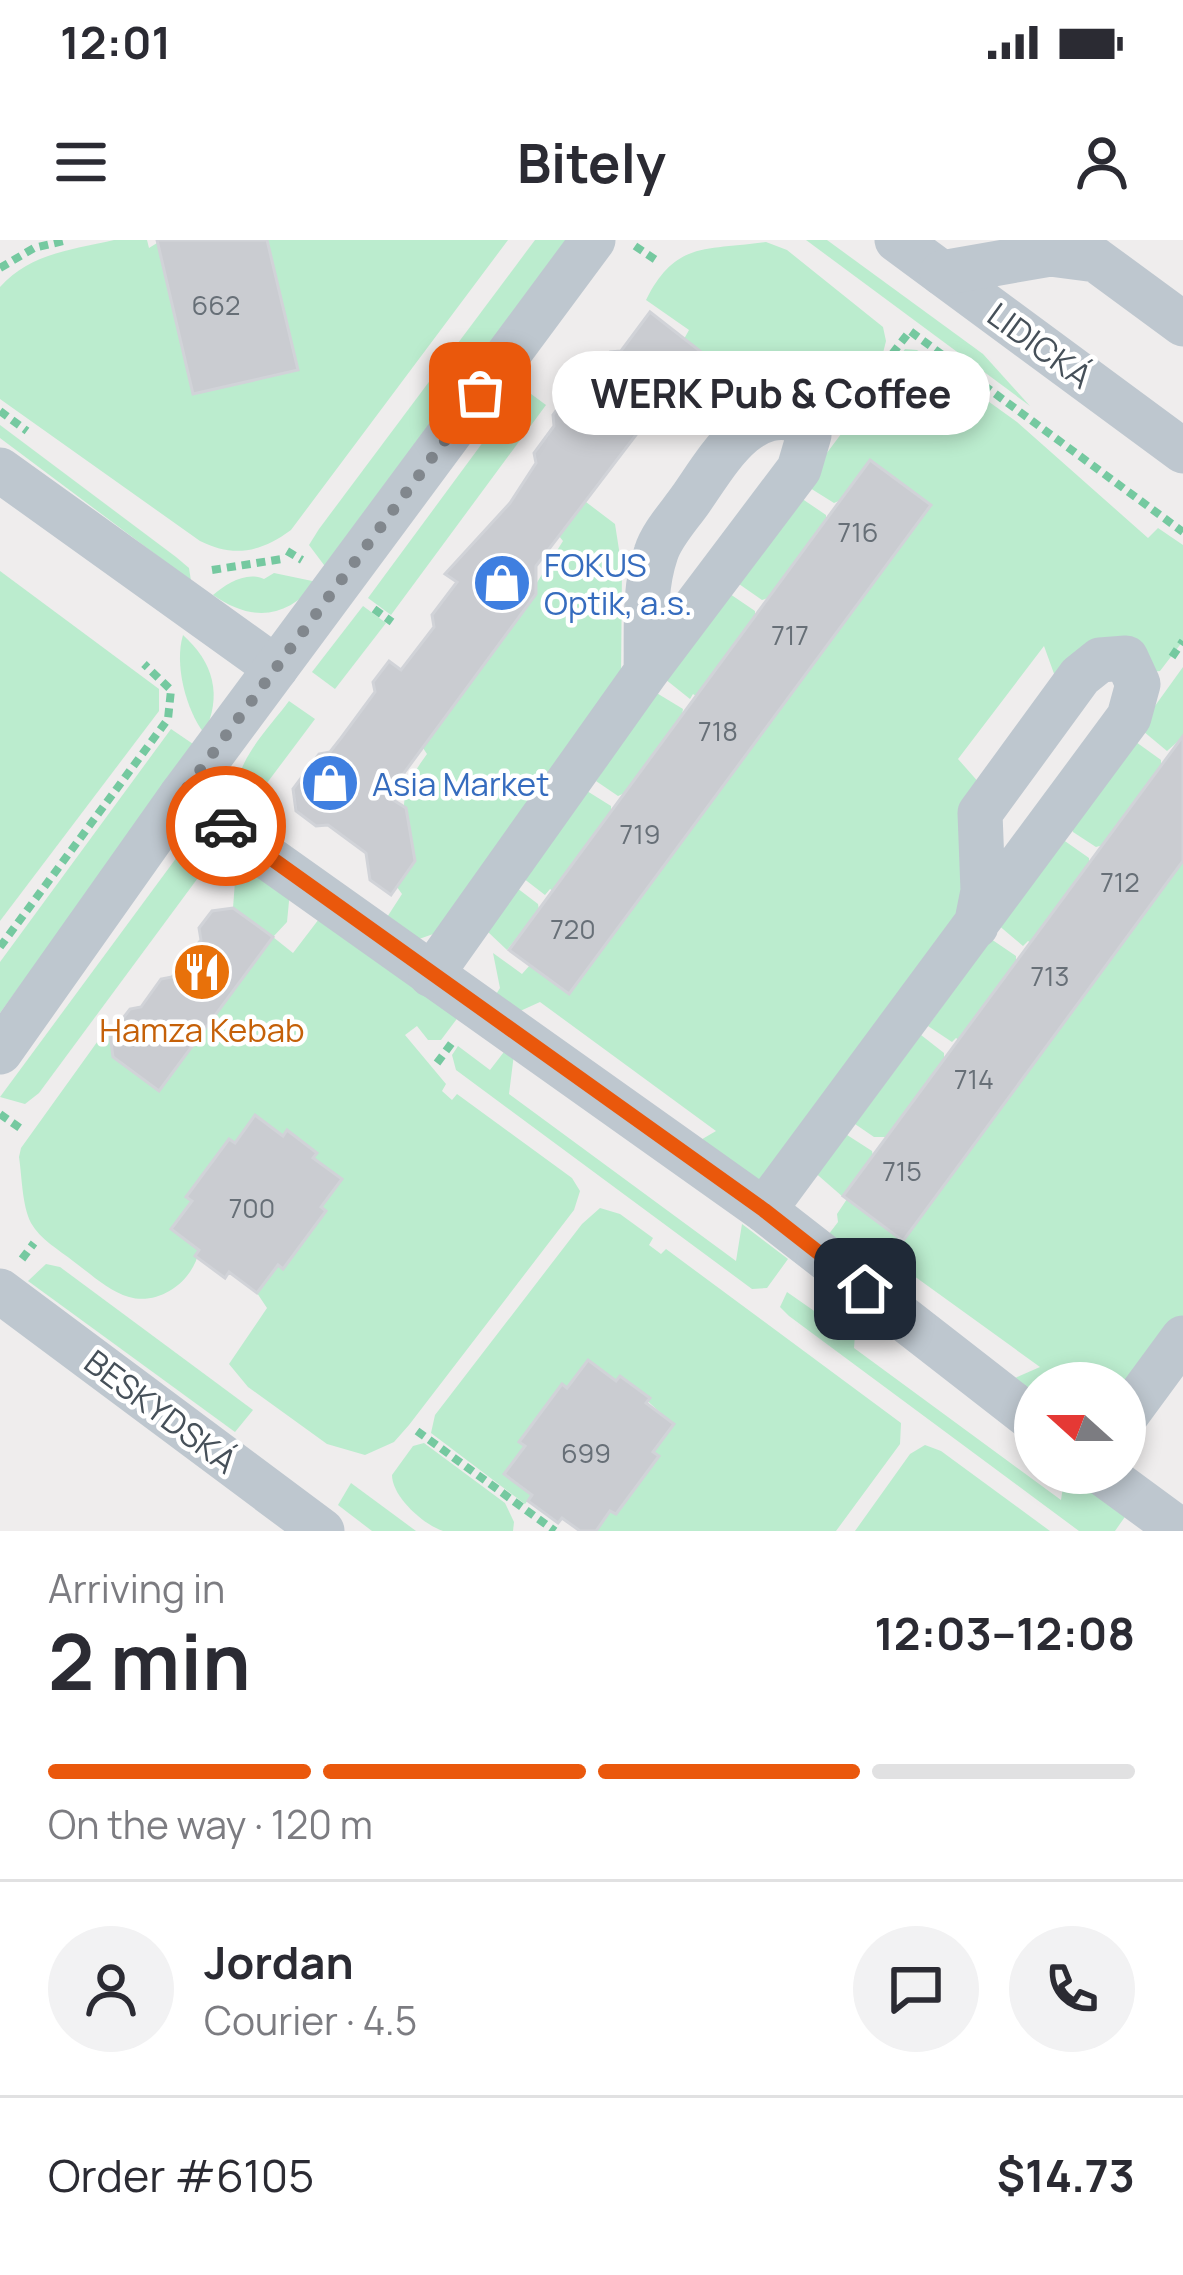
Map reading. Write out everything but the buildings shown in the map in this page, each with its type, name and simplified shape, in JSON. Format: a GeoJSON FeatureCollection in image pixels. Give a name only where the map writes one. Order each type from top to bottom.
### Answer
{"type":"FeatureCollection","features":[{"type":"Feature","properties":{"kind":"street"},"geometry":{"type":"LineString","coordinates":[[0,1052],[181,796],[593,240]]}},
{"type":"Feature","properties":{"kind":"street","name":"LIDICKÁ"},"geometry":{"type":"LineString","coordinates":[[897,240],[1183,451]]}},
{"type":"Feature","properties":{"kind":"street"},"geometry":{"type":"LineString","coordinates":[[942,273],[1050,254],[1096,260],[1183,324]]}},
{"type":"Feature","properties":{"kind":"street"},"geometry":{"type":"LineString","coordinates":[[431,975],[646,672],[799,469],[809,435],[801,421],[783,415],[761,421],[731,442],[657,548],[646,594],[646,672]]}},
{"type":"Feature","properties":{"kind":"street"},"geometry":{"type":"LineString","coordinates":[[0,470],[276,668]]}},
{"type":"Feature","properties":{"kind":"street"},"geometry":{"type":"LineString","coordinates":[[764,1210],[976,926],[1129,717],[1138,684],[1126,658],[1100,660],[1080,676],[980,813],[983,891],[976,926]]}},
{"type":"Feature","properties":{"kind":"street"},"geometry":{"type":"LineString","coordinates":[[181,796],[764,1210],[1014,1405]]}},
{"type":"Feature","properties":{"kind":"street","name":"BESKYDSKÁ"},"geometry":{"type":"LineString","coordinates":[[0,1291],[322,1531]]}},
{"type":"Feature","properties":{"kind":"street"},"geometry":{"type":"LineString","coordinates":[[1146,1388],[1183,1338]]}},
{"type":"Feature","properties":{"kind":"street"},"geometry":{"type":"LineString","coordinates":[[1131,1494],[1181,1531]]}},
{"type":"Feature","properties":{"kind":"path"},"geometry":{"type":"LineString","coordinates":[[0,268],[34,248],[68,240]]}},
{"type":"Feature","properties":{"kind":"path"},"geometry":{"type":"LineString","coordinates":[[629,241],[659,262]]}},
{"type":"Feature","properties":{"kind":"path"},"geometry":{"type":"LineString","coordinates":[[799,469],[910,331],[1183,532]]}},
{"type":"Feature","properties":{"kind":"path"},"geometry":{"type":"LineString","coordinates":[[0,411],[35,438]]}},
{"type":"Feature","properties":{"kind":"path"},"geometry":{"type":"LineString","coordinates":[[194,556],[212,570],[282,560]]}},
{"type":"Feature","properties":{"kind":"path"},"geometry":{"type":"LineString","coordinates":[[365,602],[392,622]]}},
{"type":"Feature","properties":{"kind":"path"},"geometry":{"type":"LineString","coordinates":[[0,947],[168,718],[171,690],[144,664]]}},
{"type":"Feature","properties":{"kind":"path"},"geometry":{"type":"LineString","coordinates":[[0,1114],[20,1128]]}},
{"type":"Feature","properties":{"kind":"path"},"geometry":{"type":"LineString","coordinates":[[417,1431],[555,1531]]}},
{"type":"Feature","properties":{"kind":"green space"},"geometry":{"type":"Polygon","coordinates":[[[114,240],[147,240],[149,248],[157,243],[194,394],[297,369],[267,240],[508,240],[291,530],[258,548],[236,551],[200,541],[0,399],[0,287],[38,260],[114,240]]]}},
{"type":"Feature","properties":{"kind":"green space"},"geometry":{"type":"Polygon","coordinates":[[[535,240],[570,240],[327,569],[309,545],[319,529],[535,240]]]}},
{"type":"Feature","properties":{"kind":"green space"},"geometry":{"type":"Polygon","coordinates":[[[806,240],[827,240],[983,354],[1030,406],[806,240]]]}},
{"type":"Feature","properties":{"kind":"green space"},"geometry":{"type":"Polygon","coordinates":[[[766,242],[787,250],[883,327],[882,357],[824,434],[813,406],[787,385],[756,382],[740,386],[699,412],[671,389],[700,351],[684,339],[689,330],[646,300],[657,281],[669,267],[695,252],[766,242]]]}},
{"type":"Feature","properties":{"kind":"green space"},"geometry":{"type":"Polygon","coordinates":[[[905,349],[917,350],[1017,422],[1148,538],[1158,528],[1183,545],[1183,641],[1160,671],[1057,682],[1044,646],[958,759],[981,785],[971,898],[776,1174],[754,1181],[687,1148],[716,1131],[540,1002],[507,1017],[490,1004],[500,988],[493,953],[522,974],[530,965],[570,994],[931,506],[871,461],[841,500],[834,503],[810,488],[811,474],[905,349]]]}},
{"type":"Feature","properties":{"kind":"green space"},"geometry":{"type":"Polygon","coordinates":[[[523,388],[546,405],[391,615],[368,598],[523,388]]]}},
{"type":"Feature","properties":{"kind":"green space"},"geometry":{"type":"Polygon","coordinates":[[[0,425],[176,557],[189,568],[191,581],[0,438],[0,425]]]}},
{"type":"Feature","properties":{"kind":"green space"},"geometry":{"type":"Polygon","coordinates":[[[798,496],[826,519],[762,600],[739,584],[798,496]]]}},
{"type":"Feature","properties":{"kind":"green space"},"geometry":{"type":"Polygon","coordinates":[[[586,502],[615,524],[622,569],[621,678],[439,932],[419,939],[382,925],[402,894],[397,887],[414,861],[404,805],[410,782],[427,754],[423,748],[536,594],[536,584],[563,541],[559,536],[586,502]]]}},
{"type":"Feature","properties":{"kind":"green space"},"geometry":{"type":"Polygon","coordinates":[[[0,571],[159,689],[159,711],[0,921],[0,571]]]}},
{"type":"Feature","properties":{"kind":"green space"},"geometry":{"type":"Polygon","coordinates":[[[274,573],[317,582],[294,603],[269,612],[242,610],[213,595],[237,580],[264,579],[274,573]]]}},
{"type":"Feature","properties":{"kind":"green space"},"geometry":{"type":"Polygon","coordinates":[[[730,594],[755,611],[755,617],[690,699],[665,679],[730,594]]]}},
{"type":"Feature","properties":{"kind":"green space"},"geometry":{"type":"Polygon","coordinates":[[[363,606],[386,623],[335,689],[312,672],[363,606]]]}},
{"type":"Feature","properties":{"kind":"green space"},"geometry":{"type":"Polygon","coordinates":[[[183,635],[202,656],[212,680],[213,705],[204,733],[183,686],[183,635]]]}},
{"type":"Feature","properties":{"kind":"green space"},"geometry":{"type":"Polygon","coordinates":[[[1183,667],[1183,737],[1167,751],[1143,731],[1147,717],[1183,667]]]}},
{"type":"Feature","properties":{"kind":"green space"},"geometry":{"type":"Polygon","coordinates":[[[655,692],[683,709],[682,715],[625,793],[618,796],[596,781],[655,692]]]}},
{"type":"Feature","properties":{"kind":"green space"},"geometry":{"type":"Polygon","coordinates":[[[289,701],[315,719],[243,815],[237,800],[241,770],[289,701]]]}},
{"type":"Feature","properties":{"kind":"green space"},"geometry":{"type":"Polygon","coordinates":[[[171,729],[196,746],[0,1013],[0,962],[171,729]]]}},
{"type":"Feature","properties":{"kind":"green space"},"geometry":{"type":"Polygon","coordinates":[[[1136,742],[1161,760],[1161,766],[1103,845],[1096,847],[1073,832],[1070,823],[1136,742]]]}},
{"type":"Feature","properties":{"kind":"green space"},"geometry":{"type":"Polygon","coordinates":[[[587,791],[611,806],[611,812],[553,891],[545,895],[523,878],[587,791]]]}},
{"type":"Feature","properties":{"kind":"green space"},"geometry":{"type":"Polygon","coordinates":[[[1062,839],[1089,858],[1089,864],[1031,943],[1023,946],[997,924],[1062,839]]]}},
{"type":"Feature","properties":{"kind":"green space"},"geometry":{"type":"Polygon","coordinates":[[[195,847],[220,848],[39,1093],[25,1104],[0,1097],[177,857],[195,847]]]}},
{"type":"Feature","properties":{"kind":"green space"},"geometry":{"type":"Polygon","coordinates":[[[246,860],[290,891],[287,922],[273,937],[293,953],[322,915],[459,1016],[441,1040],[428,1040],[417,1026],[405,1035],[446,1084],[442,1091],[452,1100],[457,1094],[572,1178],[580,1191],[574,1210],[409,1425],[394,1442],[365,1455],[327,1444],[248,1387],[229,1364],[267,1308],[257,1293],[278,1265],[284,1268],[326,1212],[321,1207],[341,1179],[313,1158],[316,1152],[255,1115],[235,1143],[229,1140],[171,1229],[199,1250],[190,1272],[173,1289],[152,1298],[114,1291],[56,1248],[31,1223],[24,1199],[21,1148],[105,1031],[114,1057],[152,1086],[164,1084],[272,938],[233,908],[235,881],[246,860]]]}},
{"type":"Feature","properties":{"kind":"green space"},"geometry":{"type":"Polygon","coordinates":[[[1183,861],[1183,1319],[1144,1362],[1033,1362],[867,1242],[833,1256],[819,1247],[838,1222],[837,1214],[847,1199],[903,1240],[1183,861]]]}},
{"type":"Feature","properties":{"kind":"green space"},"geometry":{"type":"Polygon","coordinates":[[[517,888],[539,910],[507,950],[488,932],[517,888]]]}},
{"type":"Feature","properties":{"kind":"green space"},"geometry":{"type":"Polygon","coordinates":[[[991,939],[1016,956],[1016,962],[959,1040],[952,1042],[928,1026],[991,939]]]}},
{"type":"Feature","properties":{"kind":"green space"},"geometry":{"type":"Polygon","coordinates":[[[921,1035],[944,1053],[944,1059],[887,1137],[874,1137],[855,1124],[921,1035]]]}},
{"type":"Feature","properties":{"kind":"green space"},"geometry":{"type":"Polygon","coordinates":[[[458,1046],[490,1070],[507,1048],[514,1054],[509,1094],[736,1261],[742,1224],[788,1259],[767,1288],[752,1289],[456,1070],[452,1055],[458,1046]]]}},
{"type":"Feature","properties":{"kind":"green space"},"geometry":{"type":"Polygon","coordinates":[[[844,1133],[873,1156],[843,1197],[812,1170],[844,1133]]]}},
{"type":"Feature","properties":{"kind":"green space"},"geometry":{"type":"Polygon","coordinates":[[[600,1208],[620,1214],[653,1238],[649,1245],[661,1254],[666,1249],[901,1423],[900,1444],[836,1531],[596,1531],[610,1511],[616,1514],[658,1457],[653,1452],[674,1425],[621,1377],[616,1381],[588,1361],[520,1443],[525,1446],[504,1474],[532,1495],[525,1504],[431,1433],[435,1415],[582,1224],[600,1208]]]}},
{"type":"Feature","properties":{"kind":"green space"},"geometry":{"type":"Polygon","coordinates":[[[46,1264],[60,1267],[253,1410],[235,1432],[28,1281],[46,1264]]]}},
{"type":"Feature","properties":{"kind":"green space"},"geometry":{"type":"Polygon","coordinates":[[[787,1292],[840,1329],[857,1308],[854,1348],[1014,1465],[1014,1483],[789,1316],[780,1307],[787,1292]]]}},
{"type":"Feature","properties":{"kind":"green space"},"geometry":{"type":"Polygon","coordinates":[[[424,1443],[505,1503],[513,1531],[443,1531],[410,1508],[397,1492],[392,1475],[413,1446],[424,1443]]]}},
{"type":"Feature","properties":{"kind":"green space"},"geometry":{"type":"Polygon","coordinates":[[[925,1445],[941,1451],[1050,1531],[855,1531],[910,1454],[925,1445]]]}},
{"type":"Feature","properties":{"kind":"green space"},"geometry":{"type":"Polygon","coordinates":[[[351,1483],[416,1531],[372,1531],[338,1505],[351,1483]]]}},
{"type":"Feature","properties":{"kind":"green space"},"geometry":{"type":"Polygon","coordinates":[[[1029,1494],[1053,1494],[1061,1500],[1062,1494],[1107,1494],[1129,1511],[1115,1531],[1079,1531],[1029,1494]]]}},
{"type":"Feature","properties":{"kind":"way so far"},"geometry":{"type":"LineString","coordinates":[[226,826],[181,796],[480,393]]}},
{"type":"Feature","properties":{"kind":"place","name":"WERK Pub & Coffee"},"geometry":{"type":"Point","coordinates":[480,393]}},
{"type":"Feature","properties":{"kind":"place","name":"FOKUS Optik, a.s."},"geometry":{"type":"Point","coordinates":[502,583]}},
{"type":"Feature","properties":{"kind":"place","name":"Asia Market"},"geometry":{"type":"Point","coordinates":[330,783]}},
{"type":"Feature","properties":{"kind":"place","name":"Hamza Kebab"},"geometry":{"type":"Point","coordinates":[202,972]}},
{"type":"Feature","properties":{"kind":"route"},"geometry":{"type":"LineString","coordinates":[[226,826],[764,1210],[865,1289]]}}]}
